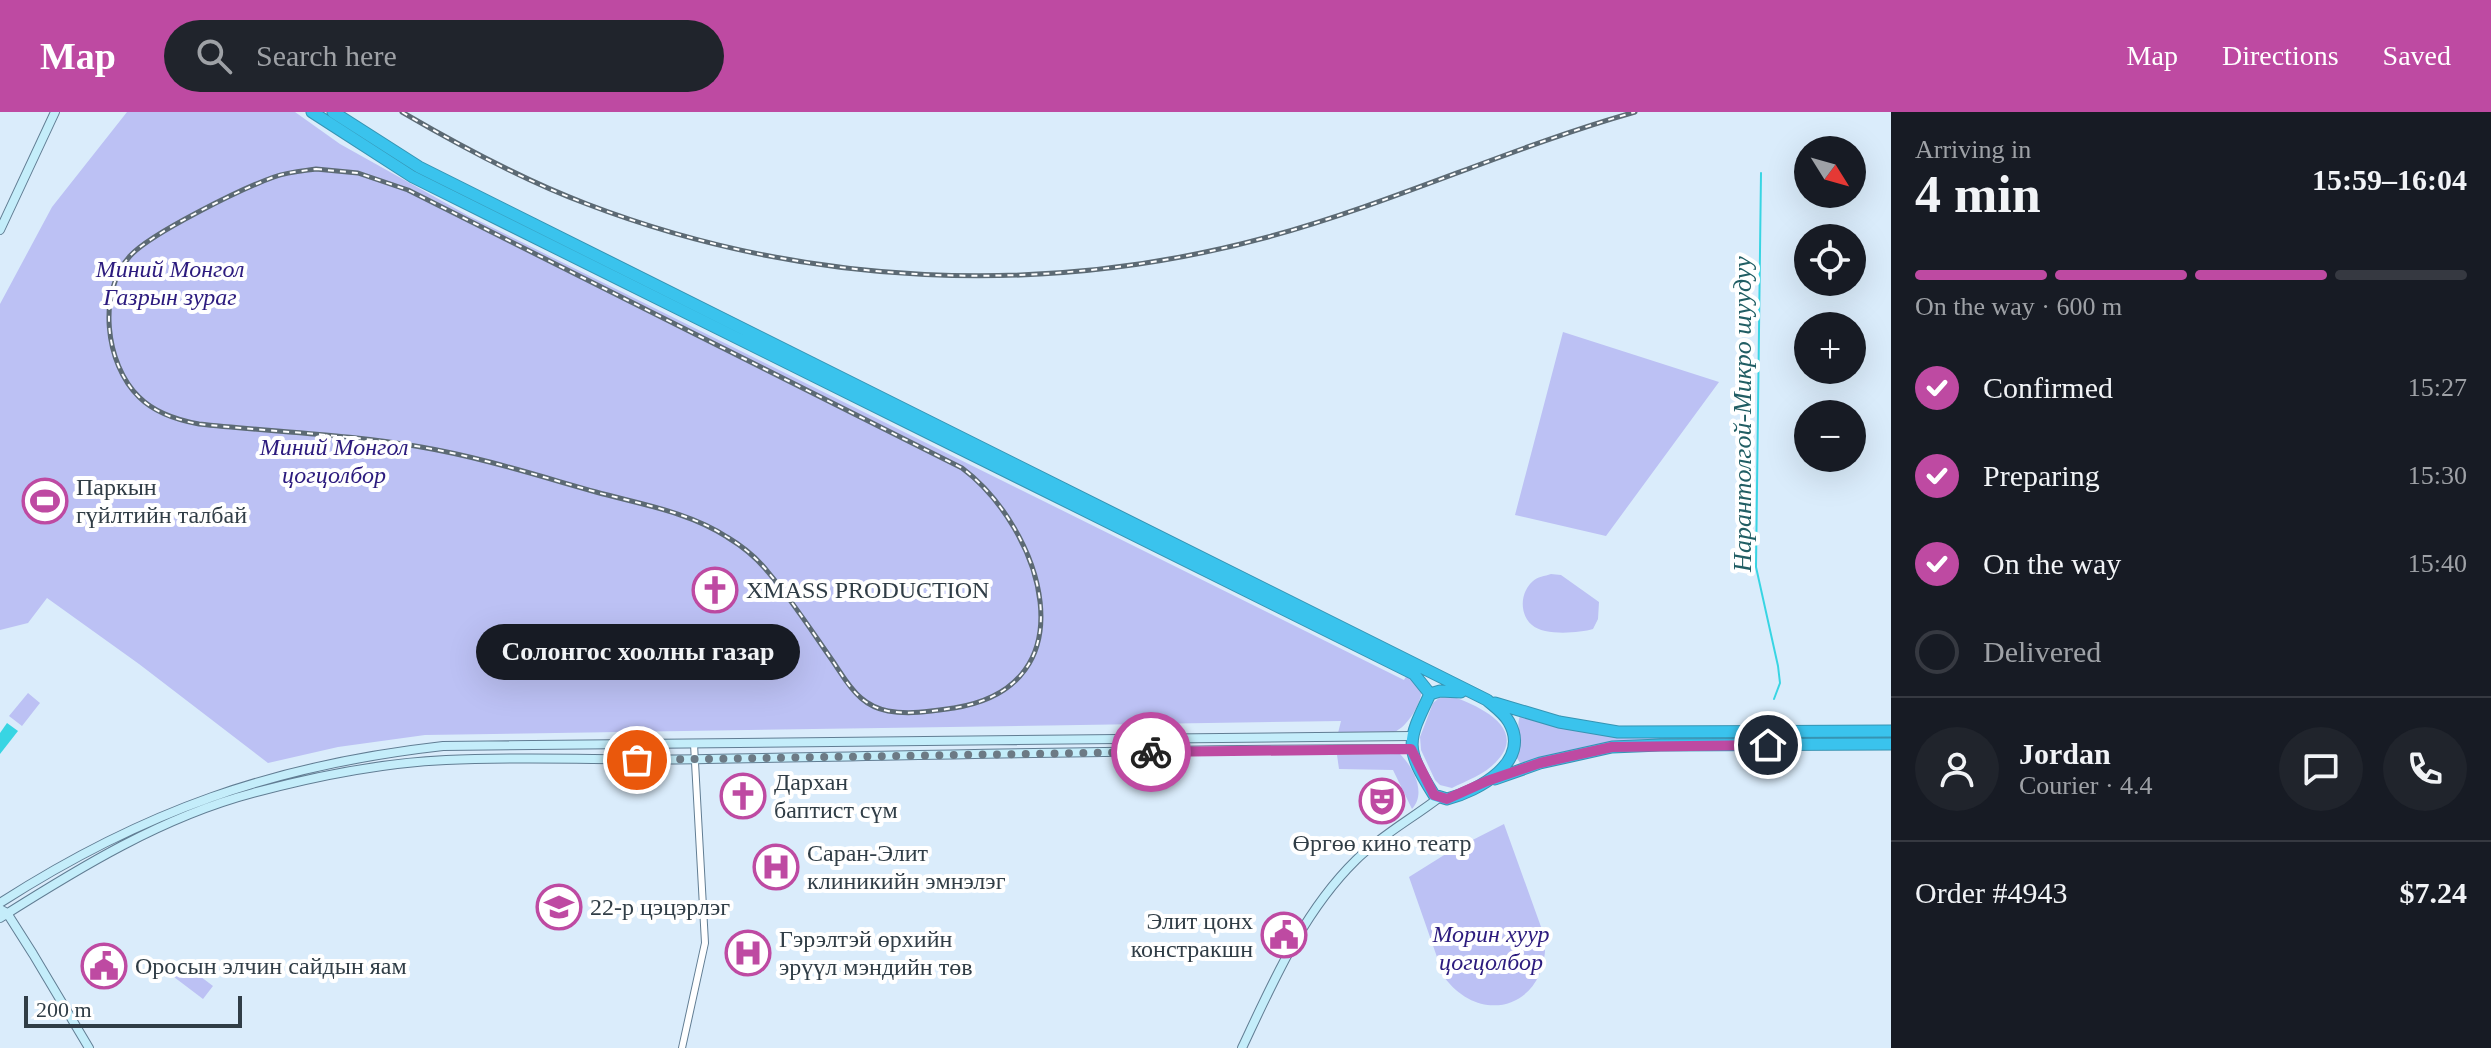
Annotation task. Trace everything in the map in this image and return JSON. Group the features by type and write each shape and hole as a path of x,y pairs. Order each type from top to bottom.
{"highway":[{"path":"312,112 413,177 1414,674 1430,694"},
{"path":"333,112 419,167 1487,700 1559,722 1618,732 1891,744"},
{"path":"1430,694 1449,691 1470,693"},
{"path":"1430,694 1411,736 1411,749 1434,795 1447,799 1540,763 1612,747 1891,731"},
{"path":"1487,700 1509,722 1514,738 1508,763 1487,781"}],"main road":[{"path":"0,228 55,112"},
{"path":"2,911 58,866 168,812 246,784 380,753 443,746 1411,736"},
{"path":"2,911 171,822 249,794 379,767 443,760 695,760 1411,749"},
{"path":"1242,1048 1279,969 1325,893 1358,857 1440,797"},
{"path":"2,911 89,1048"}],"street":[{"path":"682,1048 705,943 694,744"}],"green space":[{"name":"Миний Монгол цогцолбор","path":"127,112 295,112 340,144 467,215 1404,680 1407,675 1422,686 1417,706 1404,725 1394,732 1338,733 1341,721 425,735 338,747 268,763 47,598 28,623 0,630 0,304 52,207"},
{"path":"1563,332 1719,382 1606,536 1515,515"},
{"path":"1551,574 1561,575 1599,602 1598,619 1593,629 1545,631 1528,620 1523,609 1526,591 1535,580"},
{"path":"28,693 40,703 22,726 9,716"},
{"path":"1448,695 1472,704 1495,719 1507,738 1505,749 1492,766 1452,788 1435,780 1421,750 1420,737 1433,703"},
{"path":"1520,716 1615,734 1757,736 1757,739 1635,741 1597,745 1520,763 1517,758"},
{"path":"1891,735 1891,739 1773,740 1773,736"},
{"path":"1400,754 1413,773 1418,788 1412,809 1393,770 1339,769 1337,755"},
{"name":"Морин хуур цогцолбор","path":"1504,824 1545,938 1544,961 1537,979 1526,993 1511,1002 1495,1005 1477,1003 1460,993 1444,977 1409,877"},
{"path":"180,961 213,986 203,999 170,974"}],"shaded area":[{"path":"7,723 18,731 0,754 0,733"}],"waterway":[{"name":"Нарантолгой-Микро шуудуу","path":"1761,173 1756,567 1778,666 1780,683 1774,699"}],"railway":[{"path":"402,112 516,174 587,204 669,232 753,253 839,267 925,274 1011,275 1098,269 1183,256 1268,237 1361,208 1635,112"},
{"path":"316,169 358,173 408,190 962,468 990,495 1014,528 1031,565 1040,602 1039,638 1025,670 998,694 954,708 913,713 881,709 867,703 853,690 793,604 759,562 733,541 697,521 443,451 366,439 199,424 167,415 145,403 127,383 109,328 113,289 130,256 177,224 241,191 279,175 316,169"}],"way so far":[{"path":"637,760 1151,752"}],"place":[{"name":"Паркын гүйлтийн талбай","path":"45,501"},
{"name":"XMASS PRODUCTION","path":"715,590"},
{"name":"Солонгос хоолны газар","path":"637,760"},
{"name":"Дархан баптист сүм","path":"743,796"},
{"name":"Өргөө кино театр","path":"1382,801"},
{"name":"Саран-Элит клиникийн эмнэлэг","path":"776,867"},
{"name":"22-р цэцэрлэг","path":"559,907"},
{"name":"Элит цонх констракшн","path":"1284,935"},
{"name":"Гэрэлтэй өрхийн эрүүл мэндийн төв","path":"748,953"},
{"name":"Оросын элчин сайдын яам","path":"104,966"}],"route":[{"path":"1151,752 1411,749 1434,795 1447,799 1540,763 1612,747 1768,745"}],"park label":[{"name":"Миний Монгол Газрын зураг","path":"170,283"}]}
